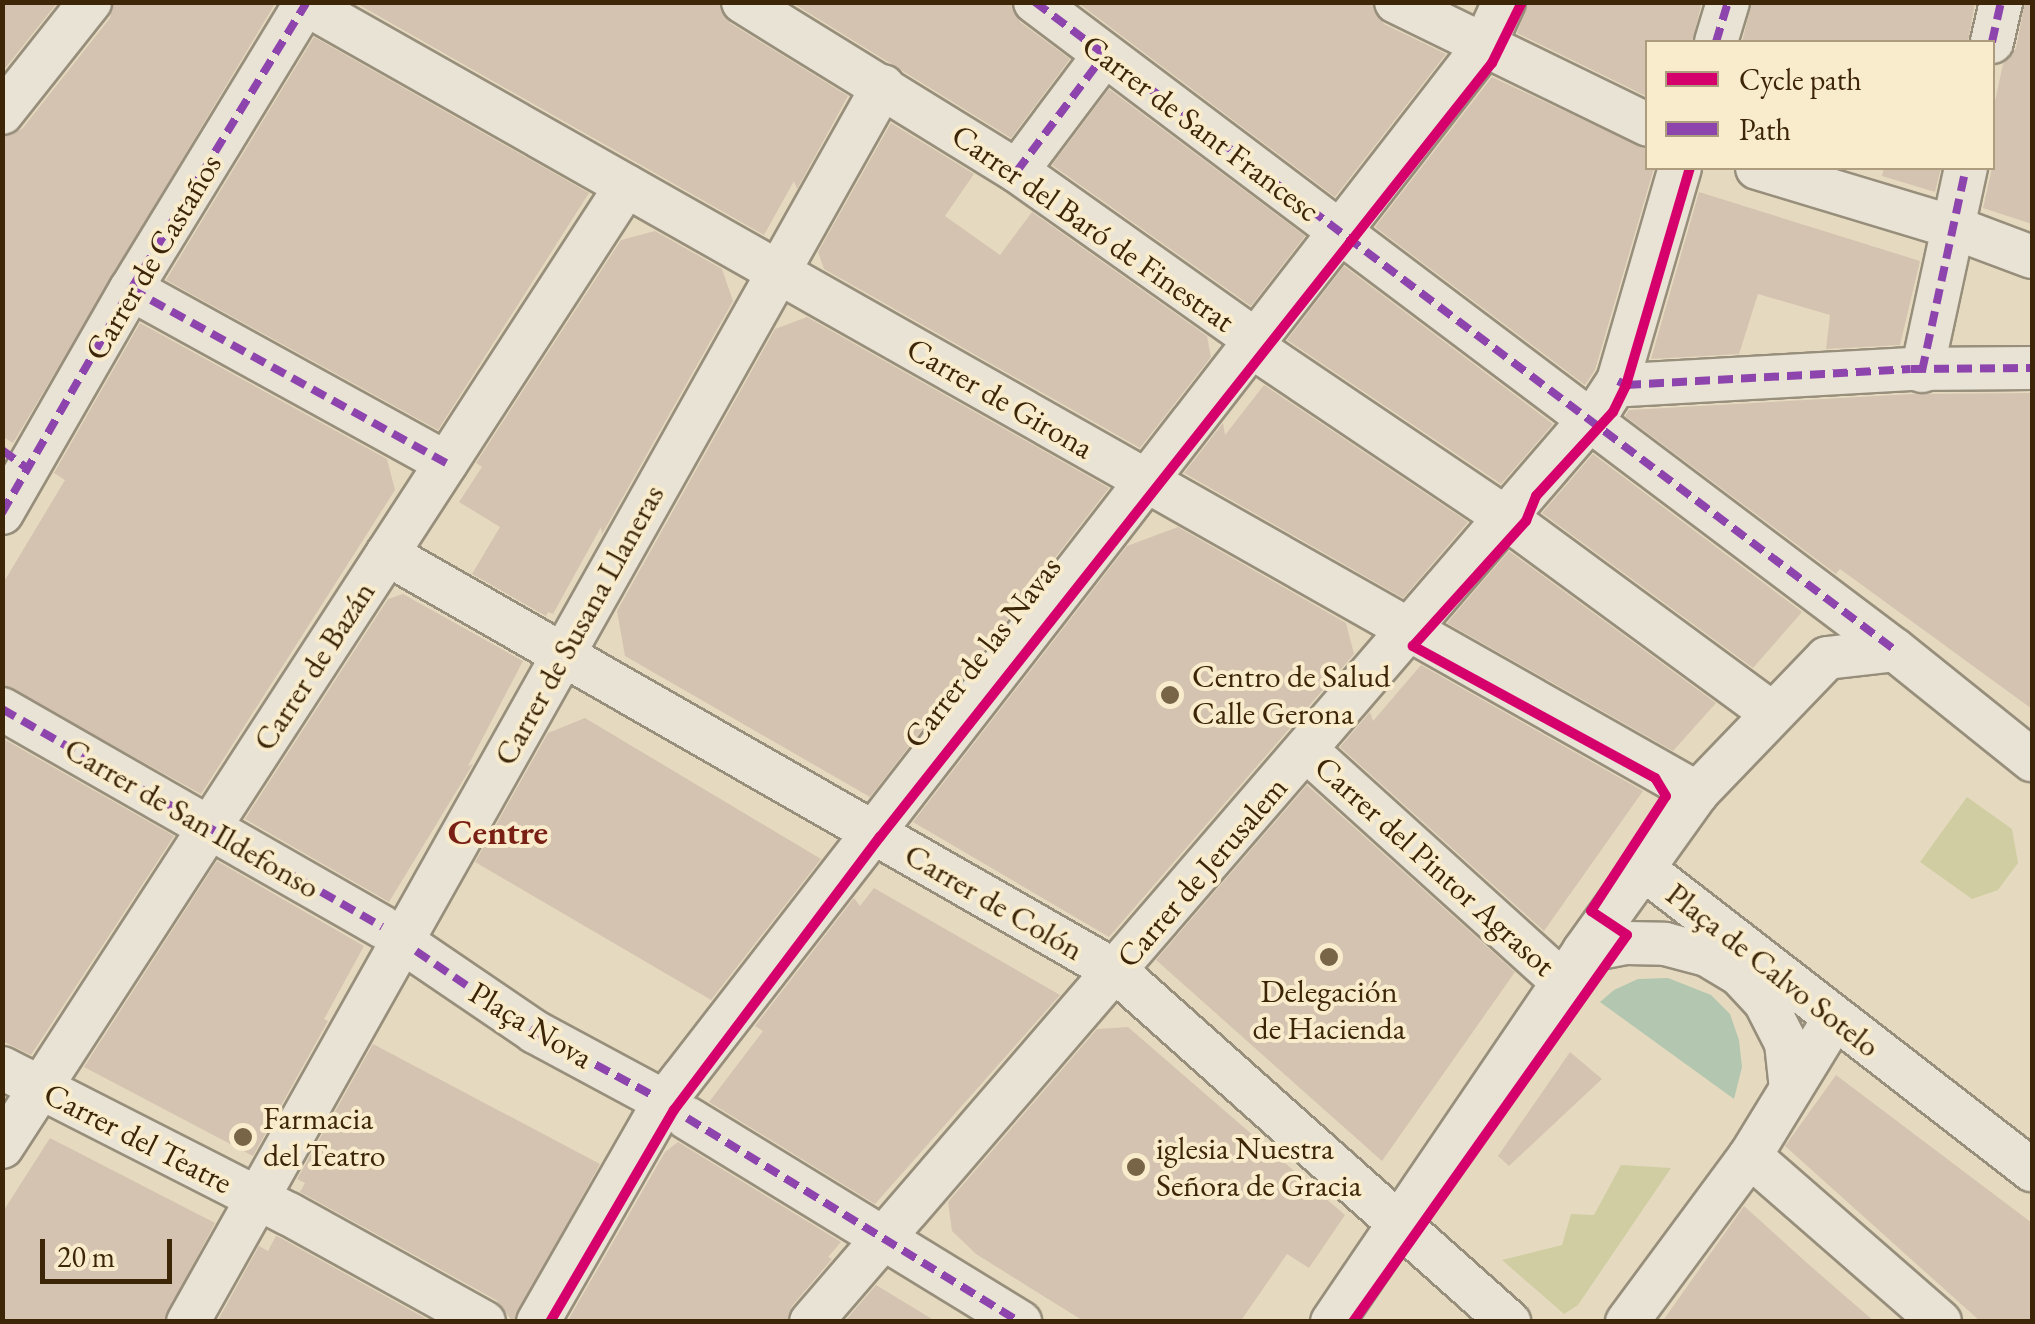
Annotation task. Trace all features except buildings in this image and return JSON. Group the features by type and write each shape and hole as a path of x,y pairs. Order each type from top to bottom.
{"street":[{"path":"2,113 90,2"},
{"name":"Carrer del Baró de Finestrat","path":"743,2 1017,171 1256,340 1260,352 1505,517 1772,714"},
{"name":"Carrer de Sant Francesc","path":"1035,2 1895,650"},
{"path":"1396,2 1645,124"},
{"name":"Carrer de las Navas","path":"538,1322 664,1102 1484,46 1504,2"},
{"path":"1717,40 1728,2"},
{"path":"1992,40 2001,2"},
{"name":"Carrer de Girona","path":"305,3 1697,794"},
{"name":"Carrer de Castaños","path":"2,513 15,460 131,289 305,3"},
{"path":"1017,171 1104,54"},
{"name":"Carrer de Susana Llaneras","path":"188,1322 883,86"},
{"path":"1679,170 1618,381 1626,385 2032,368"},
{"path":"1763,170 1952,228 2032,258"},
{"path":"1922,371 1966,170"},
{"name":"Carrer de Bazán","path":"2,1147 626,186"},
{"path":"131,289 446,463"},
{"name":"Carrer de Jerusalem","path":"811,1322 1410,630 1618,381"},
{"name":"Carrer de Colón","path":"387,554 1116,972 1509,1322"},
{"path":"1895,650 2032,760"},
{"name":"Plaça de Calvo Sotelo","path":"1895,650 1828,658 1697,794 1644,870 2032,1170"},
{"name":"Carrer de San Ildefonso","path":"2,710 399,940"},
{"name":"Carrer del Pintor Agrasot","path":"1306,750 1574,966"},
{"path":"1332,1322 1574,966 1644,870"},
{"name":"Plaça Nova","path":"399,940 535,1032 650,1094"},
{"path":"1574,966 1626,943 1665,944 1706,956 1739,974 1765,1002 1786,1043 1791,1089"},
{"path":"1627,1322 1750,1156 1834,1019"},
{"path":"1890,1062 1944,1077 2032,1138"},
{"name":"Carrer del Teatre","path":"2,1068 257,1198 484,1322"},
{"path":"686,1118 1020,1322"},
{"path":"1750,1156 1940,1322"}],"shaded area":[{"path":"1967,797 2012,829 2018,863 1998,890 1972,899 1920,862"},
{"path":"1668,978 1711,995 1730,1014 1739,1040 1742,1067 1734,1099 1600,1002 1614,990 1638,979"},
{"path":"1621,1165 1671,1168 1578,1305 1564,1314 1502,1260 1562,1245 1571,1214 1594,1215"}],"marked path":[{"path":"1035,2 1895,650"},
{"path":"1717,40 1728,2"},
{"path":"1992,40 2001,2"},
{"path":"2,513 131,289 306,3"},
{"path":"1017,171 1104,55"},
{"path":"1922,371 1966,170"},
{"path":"131,289 446,463"},
{"path":"1618,381 1626,385 1911,369 2032,368"},
{"path":"2,450 28,469"},
{"path":"2,709 382,927"},
{"path":"416,951 535,1032 650,1094"},
{"path":"687,1118 1020,1322"}],"cycle path":[{"path":"550,1322 674,1110 880,837 1492,63 1522,2"},
{"path":"1353,1322 1627,935 1591,911 1666,796 1655,778 1413,646 1526,521 1536,496 1613,412 1626,385 1689,170"}],"place":[{"name":"Centro de Salud Calle Gerona","path":"1170,695"},
{"name":"Delegación de Hacienda","path":"1329,957"},
{"name":"Farmacia del Teatro","path":"243,1137"},
{"name":"iglesia Nuestra Señora de Gracia","path":"1136,1167"}],"district":[{"name":"Centre","path":"498,832"}]}
